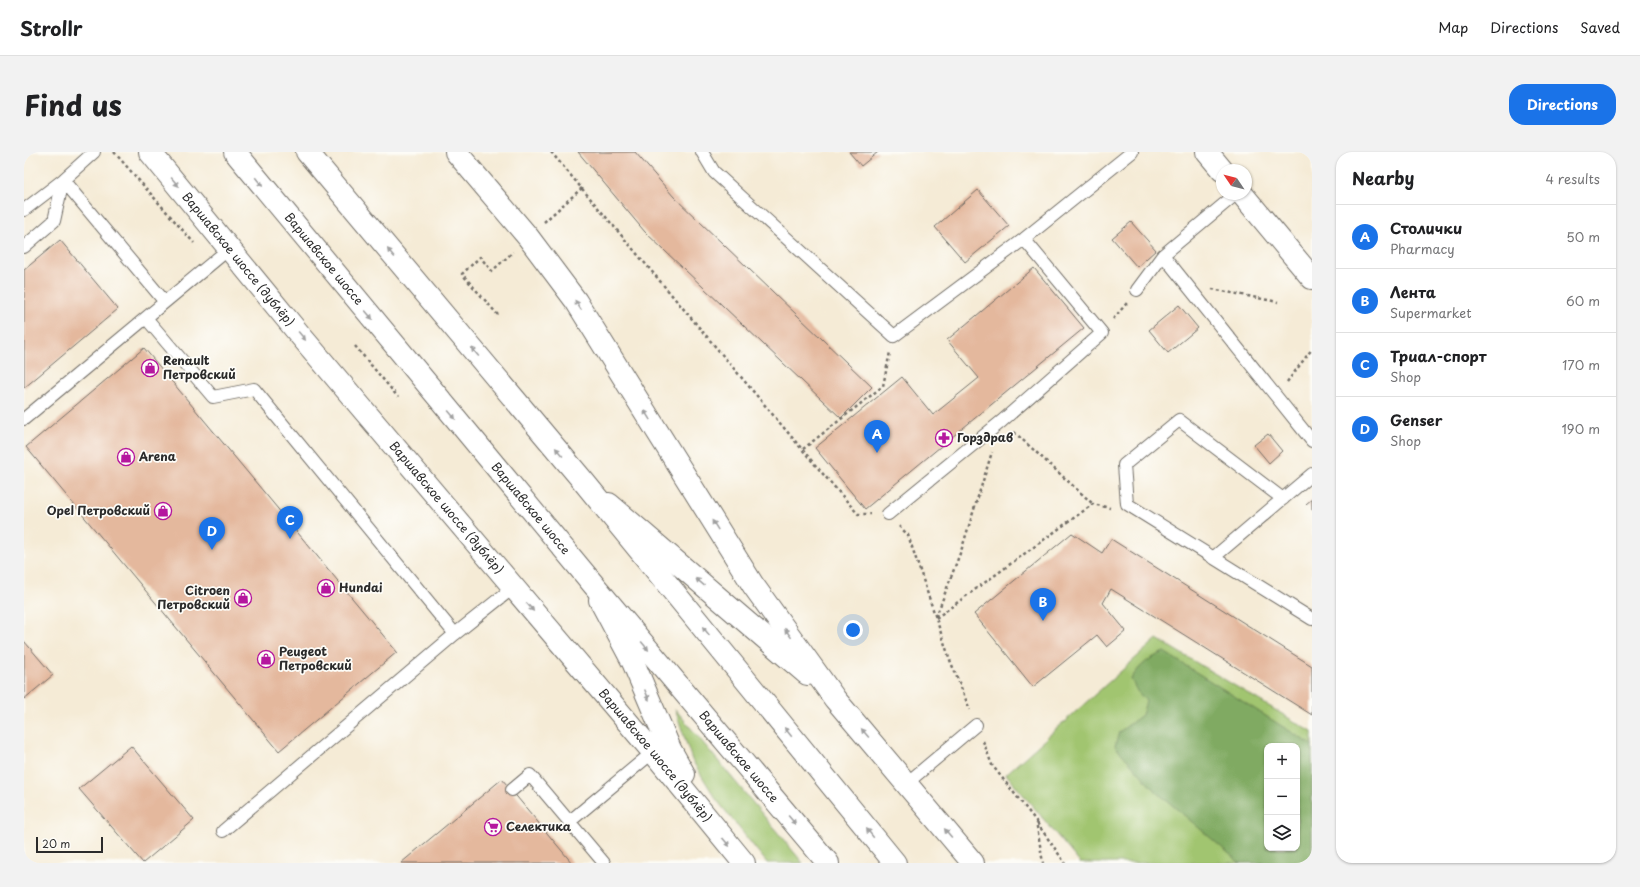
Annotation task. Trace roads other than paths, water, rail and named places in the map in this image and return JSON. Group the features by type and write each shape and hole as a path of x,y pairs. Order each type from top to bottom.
{"main road":[{"name":"Варшавское шоссе (дублёр)","path":"150,152 306,341 653,752 744,863"},
{"name":"Варшавское шоссе","path":"235,152 592,584 828,863"},
{"path":"307,152 584,482 895,863"},
{"path":"456,152 528,237 576,301 753,585 835,698 973,863"},
{"path":"1207,152 1217,164"},
{"path":"1247,200 1312,278"},
{"path":"584,482 835,698"},
{"path":"592,584 632,662 670,749 709,821"}],"lane":[{"path":"24,210 63,180 94,152"},
{"path":"702,152 714,172 894,336 1024,239 1132,152"},
{"path":"24,247 54,221 63,180"},
{"path":"63,180 165,302"},
{"path":"1137,290 1163,255 1228,200"},
{"path":"888,514 1002,421 1102,333 1024,239"},
{"path":"24,419 230,248"},
{"path":"1163,255 1312,441"},
{"path":"146,318 213,398 254,389 455,634"},
{"path":"1283,499 1179,420 1124,465 1127,504 1312,619"},
{"path":"1214,558 1312,474"},
{"path":"223,831 455,634 514,587"},
{"path":"907,783 976,725"},
{"path":"569,822 653,752"},
{"path":"512,790 530,775 604,863"}],"place":[{"name":"Renault Петровский","path":"150,368"},
{"name":"Горздрав","path":"944,438"},
{"name":"Столички","path":"877,453"},
{"name":"Arena","path":"126,457"},
{"name":"Opel Петровский","path":"163,511"},
{"name":"Триал-спорт","path":"290,539"},
{"name":"Genser","path":"212,550"},
{"name":"Hundai","path":"326,588"},
{"name":"Citroen Петровский","path":"243,598"},
{"name":"Лента","path":"1043,621"},
{"name":"Peugeot Петровский","path":"266,659"},
{"name":"Селектика","path":"493,827"}]}
